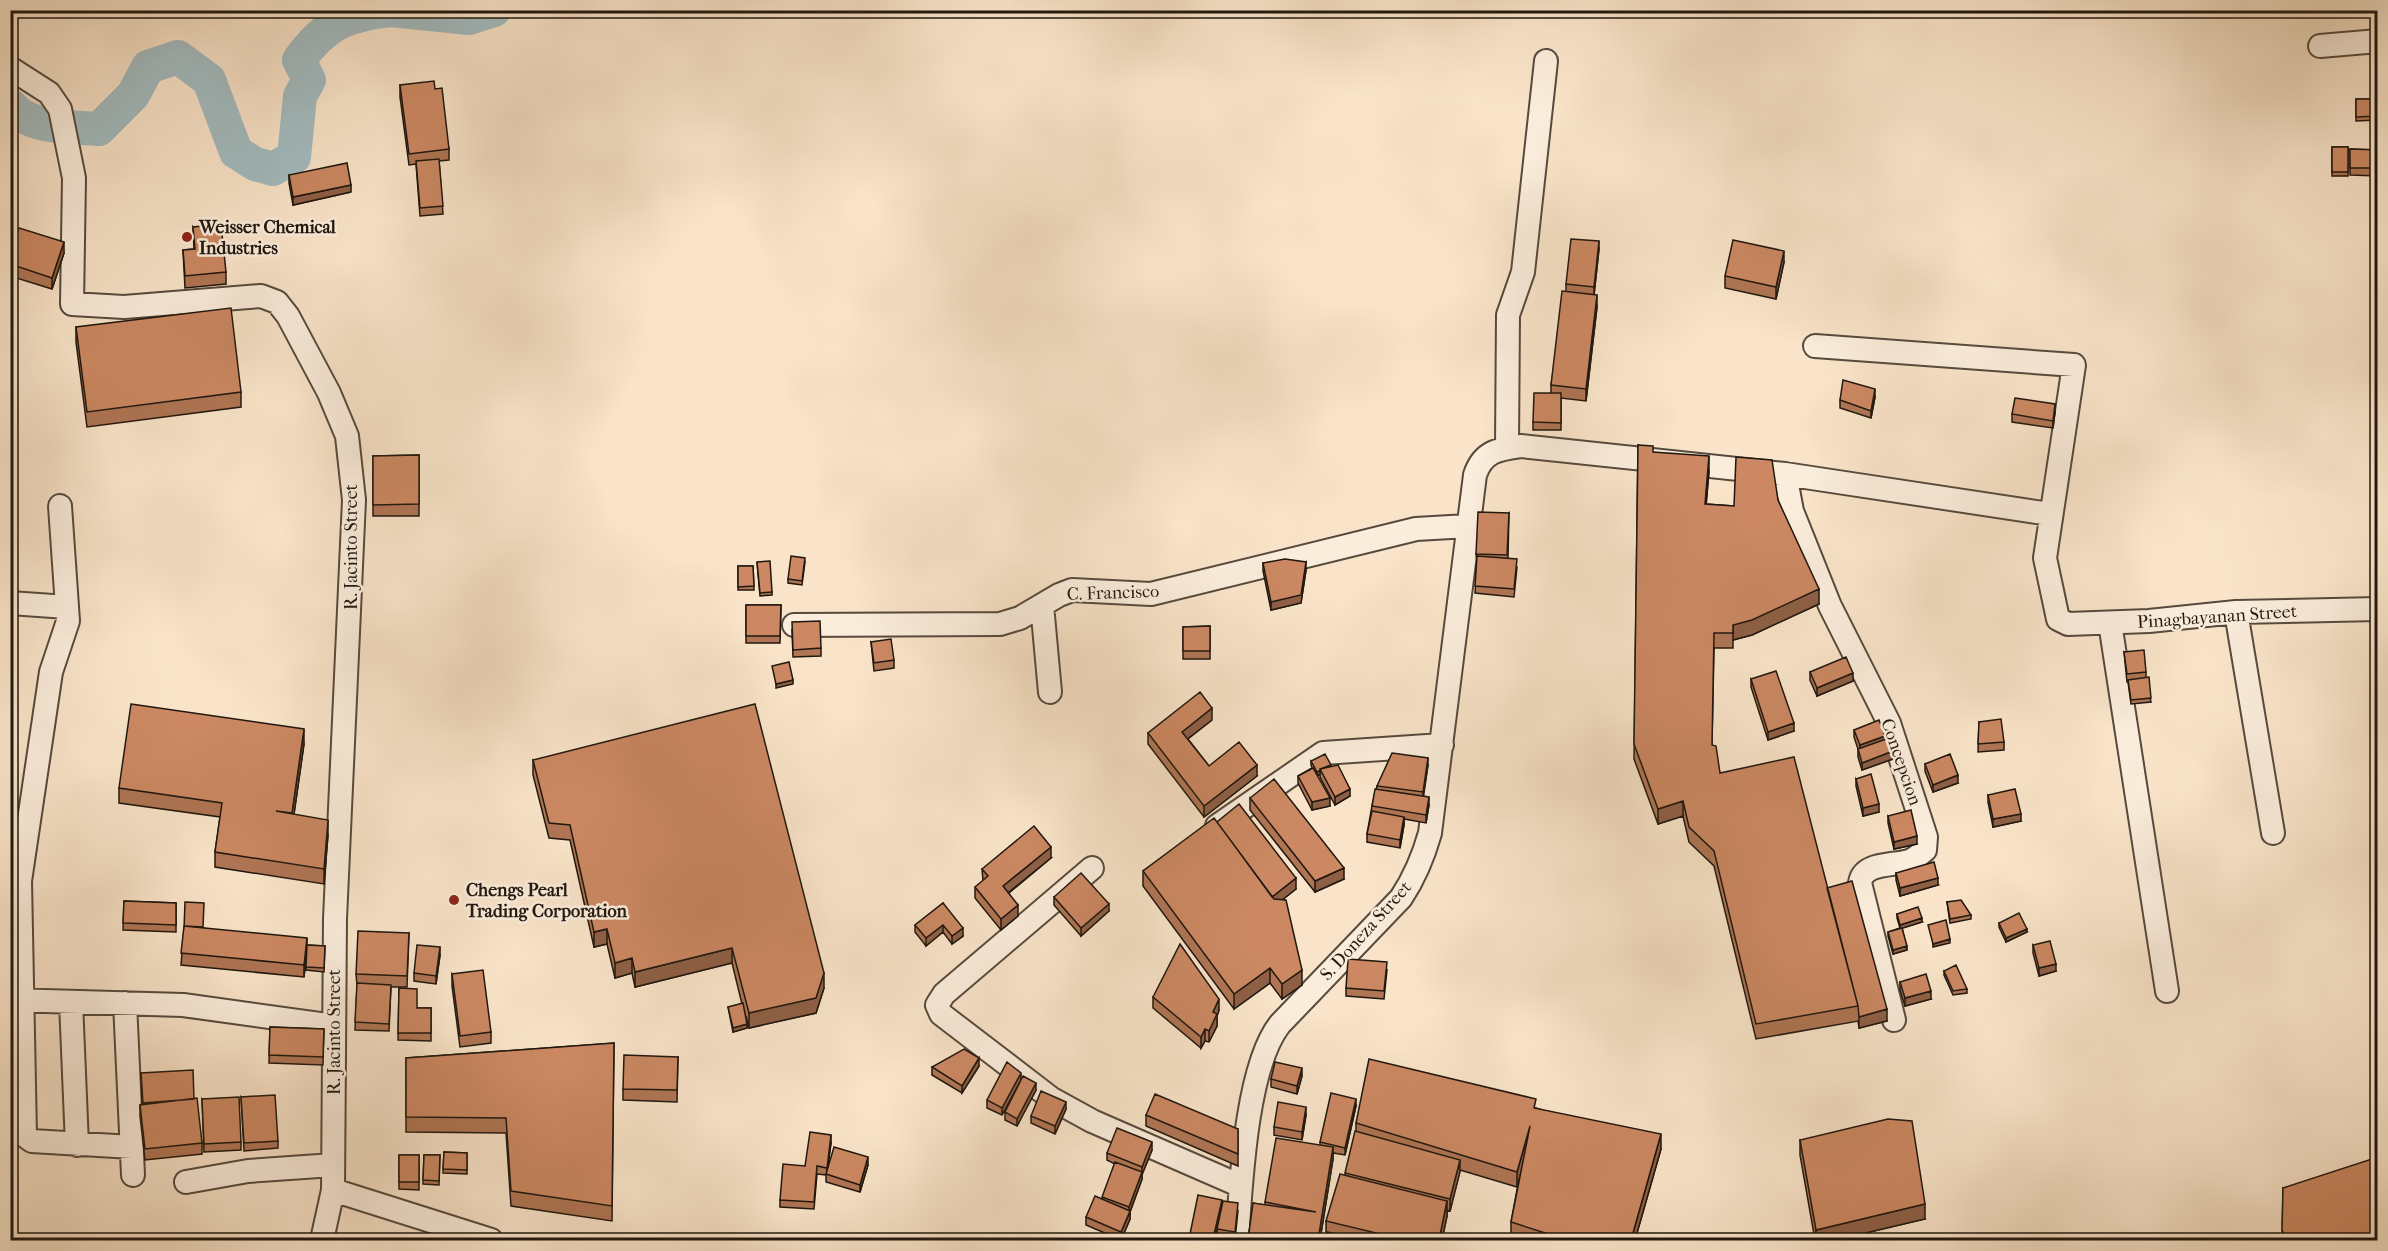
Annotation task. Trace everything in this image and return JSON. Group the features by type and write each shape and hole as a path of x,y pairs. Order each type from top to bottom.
{"street":[{"path":"2320,46 2378,41"},
{"path":"1546,62 1523,272 1508,315 1507,447 1521,446 1785,474 2050,514 2074,366 1815,346"},
{"name":"R. Jacinto Street","path":"10,68 49,93 60,109 74,178 72,304 124,307 261,296 277,302 288,316 324,383 347,436 354,500 335,919 333,1190 322,1240"},
{"name":"S. Doneza Street","path":"1237,1240 1241,1186 1257,1072 1266,1044 1280,1024 1376,926 1416,876 1430,833 1468,526 1479,462 1488,453 1507,447"},
{"name":"Concepcion","path":"1785,474 1792,512 1830,606 1889,723 1926,837 1925,850 1911,860 1867,869 1861,875 1860,883 1894,1020"},
{"path":"60,506 68,621 51,672 15,881 16,1000 25,1136 32,1141 132,1147"},
{"name":"Pinagbayanan Street","path":"2050,514 2045,558 2058,619 2080,626 2236,612 2378,609"},
{"name":"C. Francisco","path":"794,625 984,626 1000,624 1020,618 1072,591 1151,594 1416,529 1468,526"},
{"path":"10,603 67,608"},
{"path":"1042,605 1050,692"},
{"path":"2236,612 2273,833"},
{"path":"2110,623 2167,991"},
{"path":"1196,841 1323,753 1442,745"},
{"path":"1092,868 944,994 937,1005 940,1014 1052,1099 1092,1121 1241,1186"},
{"path":"16,1000 183,1005 334,1026"},
{"path":"71,1002 77,1145"},
{"path":"125,1003 133,1175"},
{"path":"186,1182 248,1171 333,1165"},
{"path":"333,1190 491,1240"}],"building":[{"path":"434,81 435,89 442,88 449,149 409,154 400,85"},
{"path":"2356,99 2378,99 2378,116 2356,117"},
{"path":"2332,147 2348,147 2348,172 2332,172"},
{"path":"2350,149 2378,150 2378,168 2350,168"},
{"path":"439,159 443,206 420,208 416,161"},
{"path":"347,163 351,185 293,197 289,175"},
{"path":"221,224 226,272 185,276 183,250 195,249 193,227"},
{"path":"19,228 64,242 52,278 10,264 10,254"},
{"path":"1571,239 1599,241 1594,287 1566,284"},
{"path":"1733,240 1784,251 1776,287 1725,276"},
{"path":"1562,291 1597,295 1586,389 1551,385"},
{"path":"231,308 241,392 87,412 76,327"},
{"path":"1843,380 1875,389 1871,411 1840,400"},
{"path":"1534,393 1561,393 1561,423 1533,422"},
{"path":"2015,398 2055,404 2053,421 2012,414"},
{"path":"1638,445 1653,446 1653,452 1709,456 1705,504 1734,506 1736,457 1772,460 1778,500 1819,589 1752,620 1733,625 1733,633 1714,633 1712,745 1716,746 1720,773 1794,757 1858,1006 1756,1024 1714,851 1689,827 1683,801 1658,809 1634,744"},
{"path":"419,455 419,504 373,505 373,456"},
{"path":"1478,512 1509,513 1507,555 1476,554"},
{"path":"791,556 805,558 802,581 788,579"},
{"path":"1477,556 1517,559 1514,589 1475,586"},
{"path":"1285,559 1306,562 1301,595 1271,602 1263,563"},
{"path":"770,561 772,592 760,593 757,562"},
{"path":"738,566 753,566 754,586 738,587"},
{"path":"746,605 781,605 780,636 746,636"},
{"path":"820,621 821,648 793,650 792,622"},
{"path":"1210,626 1210,651 1183,651 1183,627"},
{"path":"891,639 894,660 874,663 871,642"},
{"path":"2144,650 2146,672 2127,674 2124,652"},
{"path":"1846,657 1853,673 1817,688 1810,672"},
{"path":"789,662 793,680 776,684 772,666"},
{"path":"1776,671 1794,723 1768,732 1751,679"},
{"path":"2149,677 2151,698 2131,700 2128,680"},
{"path":"1200,692 1212,708 1182,732 1209,766 1239,742 1257,765 1204,806 1148,733"},
{"path":"131,704 304,729 292,813 276,811 328,820 324,869 215,852 222,803 119,788"},
{"path":"755,704 824,973 816,998 749,1013 732,948 635,972 632,958 615,963 607,929 594,932 570,825 549,823 533,760"},
{"path":"2001,719 2004,742 1978,744 1979,722"},
{"path":"1879,720 1885,736 1860,745 1854,730"},
{"path":"1889,738 1893,751 1862,763 1858,749"},
{"path":"1392,753 1428,758 1423,792 1377,786"},
{"path":"1325,754 1331,765 1317,772 1311,761"},
{"path":"1950,754 1958,775 1933,785 1925,764"},
{"path":"1338,765 1350,789 1335,797 1320,769"},
{"path":"1313,768 1330,798 1312,802 1298,776"},
{"path":"1871,774 1879,804 1863,808 1856,779"},
{"path":"1274,779 1344,868 1315,881 1250,798"},
{"path":"1375,789 1429,797 1426,815 1372,806"},
{"path":"2015,789 2021,814 1993,819 1988,795"},
{"path":"1239,804 1296,878 1272,897 1217,822"},
{"path":"1911,810 1917,836 1894,842 1888,816"},
{"path":"1372,811 1404,817 1400,840 1367,834"},
{"path":"1214,818 1274,899 1286,900 1302,970 1282,984 1270,968 1234,994 1143,871"},
{"path":"1034,826 1051,847 1003,886 1018,905 1001,919 975,887 988,876 982,869"},
{"path":"1934,862 1938,878 1900,888 1896,873"},
{"path":"1081,873 1109,904 1081,928 1054,897"},
{"path":"1852,881 1887,1009 1859,1017 1827,888"},
{"path":"1961,900 1971,915 1950,919 1947,902"},
{"path":"124,901 176,903 176,925 123,923"},
{"path":"185,902 204,903 203,927 184,926"},
{"path":"943,903 963,928 952,936 943,925 926,938 915,925"},
{"path":"1918,907 1922,918 1900,925 1897,914"},
{"path":"2019,913 2027,929 2006,938 1999,923"},
{"path":"1946,920 1950,939 1933,944 1928,925"},
{"path":"184,926 307,938 304,965 181,953"},
{"path":"1902,928 1907,946 1893,950 1888,932"},
{"path":"358,931 409,933 407,976 356,974"},
{"path":"2050,941 2056,964 2039,968 2033,945"},
{"path":"1180,944 1219,999 1213,1012 1217,1014 1209,1031 1205,1029 1201,1037 1153,997"},
{"path":"307,945 325,946 324,968 306,967"},
{"path":"417,945 440,947 436,976 414,973"},
{"path":"1348,959 1387,962 1384,991 1346,988"},
{"path":"1956,965 1967,989 1953,991 1944,971"},
{"path":"483,970 491,1032 460,1036 452,974"},
{"path":"1926,974 1931,991 1905,998 1900,982"},
{"path":"357,983 391,985 389,1024 355,1022"},
{"path":"399,988 417,989 417,1008 431,1008 431,1033 398,1033"},
{"path":"743,1003 747,1024 733,1028 728,1007"},
{"path":"270,1027 324,1029 323,1057 269,1055"},
{"path":"614,1043 612,1206 511,1191 506,1118 406,1117 406,1058"},
{"path":"964,1049 979,1058 962,1086 932,1067"},
{"path":"624,1055 678,1057 677,1090 623,1089"},
{"path":"1369,1059 1536,1099 1534,1108 1661,1134 1631,1240 1567,1240 1511,1222 1530,1126 1517,1172 1356,1123"},
{"path":"1007,1062 1021,1073 1002,1108 987,1100"},
{"path":"1275,1062 1302,1068 1297,1086 1271,1079"},
{"path":"193,1070 194,1099 143,1103 141,1073"},
{"path":"1023,1076 1036,1083 1017,1119 1005,1112"},
{"path":"1041,1091 1066,1102 1055,1126 1031,1116"},
{"path":"1331,1093 1356,1099 1345,1148 1320,1142"},
{"path":"1155,1094 1238,1129 1238,1154 1146,1115"},
{"path":"275,1095 278,1141 244,1143 241,1097"},
{"path":"239,1097 241,1142 204,1144 202,1099"},
{"path":"197,1098 202,1143 145,1149 140,1105"},
{"path":"1278,1102 1306,1107 1302,1132 1274,1127"},
{"path":"1888,1119 1912,1121 1925,1204 1816,1230 1800,1140"},
{"path":"1117,1128 1152,1142 1142,1167 1107,1153"},
{"path":"1355,1131 1460,1160 1450,1199 1345,1173"},
{"path":"810,1132 831,1135 827,1168 817,1166 814,1202 780,1200 783,1164 805,1166"},
{"path":"1276,1138 1333,1147 1318,1240 1248,1240 1253,1203 1316,1212 1265,1202"},
{"path":"834,1147 868,1157 860,1185 826,1174"},
{"path":"444,1152 467,1153 467,1170 443,1169"},
{"path":"399,1155 419,1155 419,1182 399,1182"},
{"path":"424,1155 440,1155 439,1181 423,1180"},
{"path":"2378,1157 2378,1240 2287,1240 2282,1230 2283,1188"},
{"path":"1115,1162 1142,1172 1129,1207 1102,1197"},
{"path":"1340,1174 1447,1201 1439,1240 1405,1240 1326,1221"},
{"path":"1198,1195 1222,1200 1213,1239 1190,1234"},
{"path":"1095,1196 1130,1211 1121,1232 1086,1217"},
{"path":"1223,1201 1238,1203 1235,1232 1217,1229"},
{"path":"1327,1232 1368,1240 1326,1240"},
{"path":"458,1235 486,1240 457,1240"},
{"path":"1135,1236 1155,1240 1134,1240"}],"waterway":[{"path":"10,105 18,113 39,123 99,129 133,95 148,67 178,57 209,80 236,152 255,164 273,169 294,157 300,96 309,80 299,60 318,38 338,23 361,15 390,10"},
{"path":"391,10 469,18 494,10"}],"place":[{"name":"Weisser Chemical Industries","path":"187,237"},
{"name":"Chengs Pearl Trading Corporation","path":"454,900"}]}
